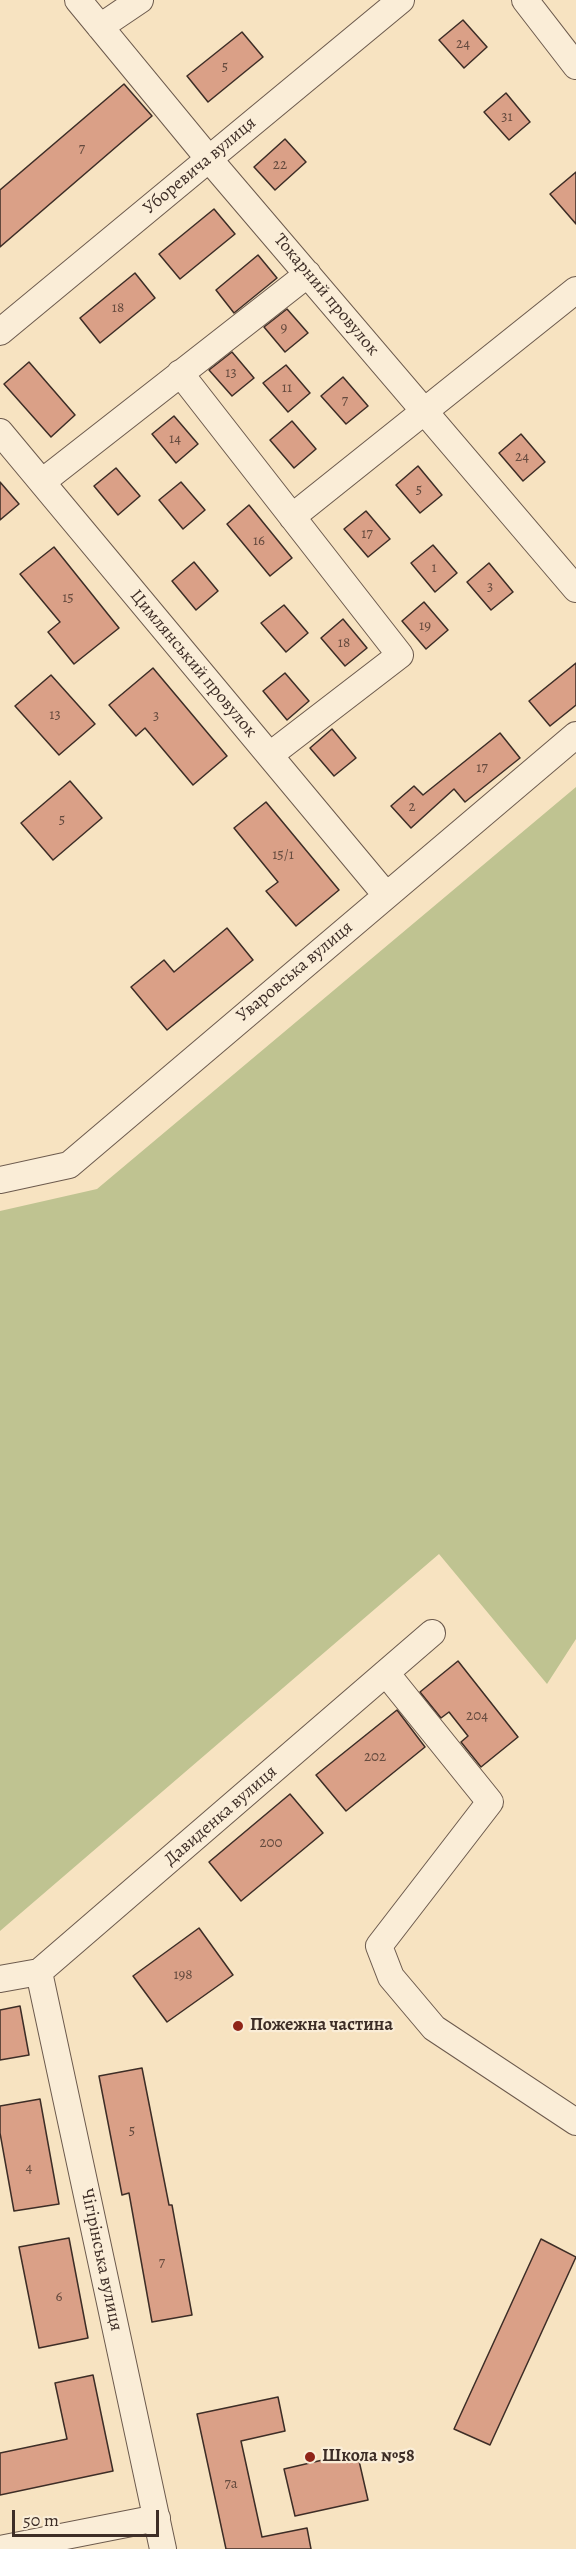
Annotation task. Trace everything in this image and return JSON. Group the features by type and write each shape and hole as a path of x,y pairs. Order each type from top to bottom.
{"street":[{"name":"Токарний провулок","path":"78,0 209,159 576,589"},
{"path":"100,27 140,0"},
{"name":"Уборевича вулиця","path":"0,332 401,0"},
{"path":"525,0 576,66"},
{"path":"42,482 308,274"},
{"path":"292,517 576,290"},
{"path":"180,374 399,655 270,756"},
{"name":"Цимлянський провулок","path":"0,432 386,896"},
{"name":"Уваровська вулиця","path":"0,1180 69,1165 576,735"},
{"name":"Давиденка вулиця","path":"39,1972 432,1633"},
{"path":"386,1673 490,1803 379,1946 391,1977 434,2028 576,2122"},
{"path":"0,1979 39,1972"},
{"name":"Чiгiрiнська вулиця","path":"39,1972 163,2549"},
{"path":"0,2549 157,2518"}],"green space":[{"path":"576,787 576,1639 547,1684 439,1554 0,1931 0,1211 97,1189"}],"building":[{"path":"463,20 487,47 464,68 439,40"},
{"path":"242,32 263,57 208,102 187,76"},
{"path":"124,84 152,116 0,247 0,190"},
{"path":"506,93 530,122 509,140 484,112"},
{"path":"285,139 306,162 275,190 254,167"},
{"path":"576,172 576,224 550,194"},
{"path":"214,209 235,234 180,279 159,254"},
{"path":"258,255 277,278 234,313 216,290"},
{"path":"135,273 155,298 100,343 80,318"},
{"path":"287,309 308,333 285,352 264,327"},
{"path":"232,352 254,378 232,396 209,370"},
{"path":"29,362 75,415 51,437 4,384"},
{"path":"286,365 310,393 288,412 263,383"},
{"path":"343,377 368,406 346,424 321,396"},
{"path":"174,416 198,444 176,463 152,434"},
{"path":"292,421 316,449 294,468 270,440"},
{"path":"521,434 545,462 523,481 499,453"},
{"path":"418,466 442,495 420,513 396,485"},
{"path":"116,468 140,496 118,515 94,486"},
{"path":"0,482 19,504 0,520"},
{"path":"181,482 205,510 183,529 159,500"},
{"path":"249,505 292,558 270,576 227,524"},
{"path":"366,511 390,539 368,557 344,529"},
{"path":"433,545 457,573 435,592 411,563"},
{"path":"54,547 119,628 74,664 48,632 60,622 20,574"},
{"path":"194,562 218,591 196,610 172,581"},
{"path":"489,563 513,592 491,610 467,582"},
{"path":"424,602 448,630 426,649 402,621"},
{"path":"284,605 308,633 286,652 261,623"},
{"path":"343,619 367,648 345,666 321,638"},
{"path":"576,663 576,705 550,726 529,701"},
{"path":"153,668 227,756 193,785 145,728 136,736 109,705"},
{"path":"285,673 309,701 287,720 263,691"},
{"path":"51,675 95,724 59,755 15,706"},
{"path":"332,729 356,758 334,776 310,748"},
{"path":"500,733 520,758 465,802 454,789 411,828 391,806 414,786 423,795"},
{"path":"70,781 102,818 53,860 21,823"},
{"path":"266,802 339,890 296,926 266,891 278,882 234,828"},
{"path":"227,928 253,960 167,1030 131,987 164,960 174,972"},
{"path":"458,1661 518,1737 481,1767 461,1742 468,1736 449,1712 441,1718 420,1692"},
{"path":"397,1710 425,1747 346,1811 316,1775"},
{"path":"290,1794 323,1833 241,1901 209,1862"},
{"path":"199,1928 233,1975 167,2022 133,1976"},
{"path":"20,2006 29,2055 0,2060 0,2010"},
{"path":"142,2068 169,2205 172,2205 192,2315 152,2322 129,2193 122,2195 99,2076"},
{"path":"40,2099 59,2204 14,2211 0,2133 0,2106"},
{"path":"69,2238 88,2338 39,2348 19,2247"},
{"path":"541,2239 576,2257 490,2445 454,2429"},
{"path":"93,2375 113,2471 0,2495 0,2453 67,2439 55,2383"},
{"path":"278,2397 285,2431 241,2441 262,2537 307,2528 311,2549 226,2549 197,2414"},
{"path":"357,2452 368,2500 295,2516 284,2469"}],"place":[{"name":"Пожежна частина","path":"238,2026"},
{"name":"Школа №58","path":"310,2457"}]}
